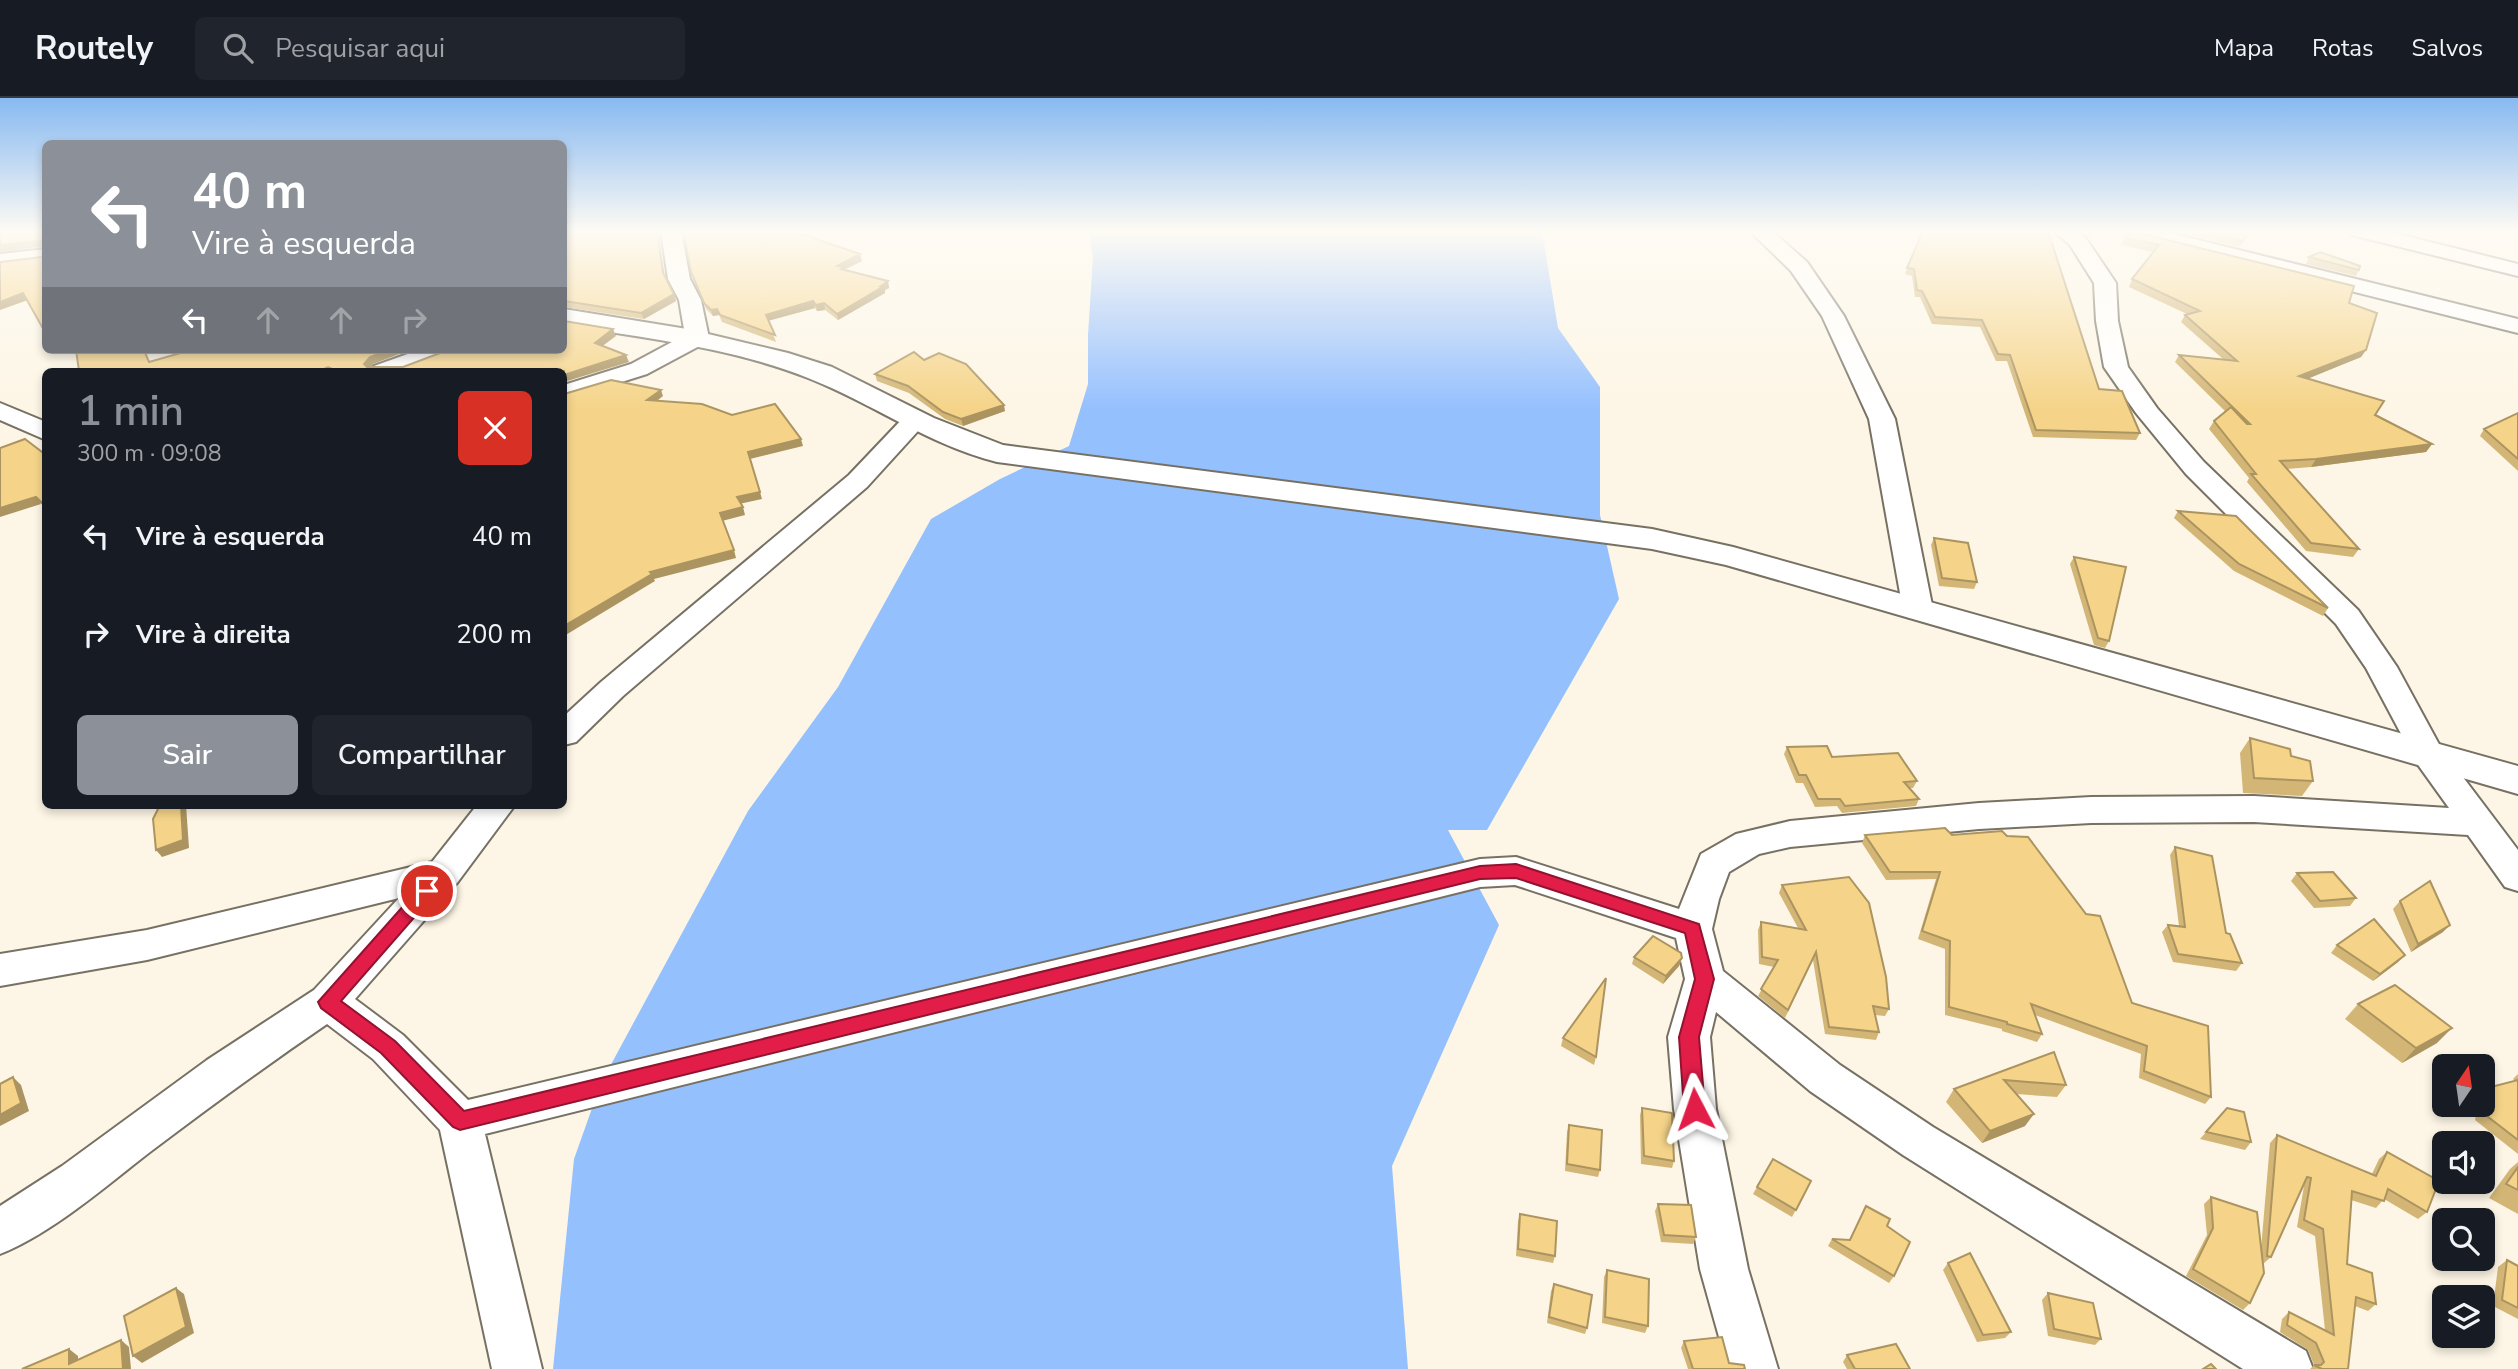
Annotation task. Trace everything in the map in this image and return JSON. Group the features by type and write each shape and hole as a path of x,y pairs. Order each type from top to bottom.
{"street":[{"path":"685,290 690,300 697,338"},
{"path":"1815,290 1833,316 1882,419 1918,610"},
{"path":"2105,290 2107,321 2116,368 2148,413 2195,468 2347,617 2381,667 2428,754 2518,877"},
{"path":"2369,290 2518,326"},
{"path":"567,317 697,338 809,369 842,382 915,420 997,453 1652,539 1733,557 2518,780"},
{"path":"567,392 639,369 697,338"},
{"path":"391,368 431,354"},
{"path":"0,411 42,430"},
{"path":"567,731 612,689 858,481 915,420"},
{"path":"0,1232 78,1181 222,1073 328,1002 444,873 494,809"},
{"path":"1753,1369 1724,1269 1695,1109 1689,1037 1705,979 1693,929 1700,899 1714,864 1749,843 1790,834 1979,816 2091,810 2254,809 2479,823"},
{"path":"460,1121 1480,873 1516,871 1693,929"},
{"path":"0,970 147,945 444,873"},
{"path":"1705,979 1825,1078 1918,1141 2288,1369"},
{"path":"328,1002 388,1047 460,1121 517,1369"}],"water":[{"path":"1091,290 1552,290 1558,328 1600,387 1600,515 1619,599 1487,830 1448,830 1499,925 1392,1166 1408,1369 553,1369 574,1159 601,1083 748,811 838,687 931,519 1000,479 1069,446 1088,384"}],"building":[{"path":"0,290 42,290 42,327 23,293 0,302"},
{"path":"567,290 672,290 674,294 641,313 567,301"},
{"path":"699,290 877,290 837,314 824,303 816,305 813,301 766,315 775,335 720,315 717,309 711,310 704,303"},
{"path":"1919,290 2067,290 2099,389 2122,391 2140,433 2036,430 2010,355 1998,354 1982,320 1935,317 1922,291"},
{"path":"2156,290 2353,290 2349,303 2377,313 2366,350 2299,376 2384,401 2375,415 2432,444 2280,461 2359,549 2311,543 2251,474 2256,474 2214,421 2231,407 2250,424 2179,355 2237,361 2185,315 2200,311"},
{"path":"567,321 613,329 595,343 626,355 567,374 567,368 79,368 77,354 146,354 149,362 177,354 378,354 370,357 364,364 367,367 403,367 437,354 567,354"},
{"path":"914,352 924,360 939,353 966,364 1004,405 961,419 943,412 908,386 875,374"},
{"path":"611,380 661,390 647,400 702,404 732,415 775,404 801,439 748,452 760,492 737,497 743,507 720,513 734,550 650,572 652,574 567,624 567,393"},
{"path":"2518,413 2518,459 2484,429"},
{"path":"25,439 42,452 42,503 36,497 0,508 0,448"},
{"path":"2178,511 2236,516 2328,608 2239,564"},
{"path":"1934,538 1968,543 1977,582 1942,578"},
{"path":"2074,557 2126,567 2109,641 2098,638"},
{"path":"2250,738 2290,749 2291,756 2310,761 2313,781 2254,778"},
{"path":"1827,746 1832,757 1898,753 1917,781 1904,782 1919,799 1845,806 1840,799 1818,799 1806,775 1799,775 1787,747"},
{"path":"158,809 181,809 183,840 156,850 153,819"},
{"path":"1945,828 1952,835 2002,831 2007,836 2028,837 2086,914 2100,916 2132,1003 2208,1026 2211,1097 2144,1071 2147,1046 2031,1004 2042,1034 1949,1007 1950,941 1922,931 1940,872 1890,872 1865,835"},
{"path":"2175,847 2212,856 2226,933 2230,934 2242,963 2178,954 2168,925 2185,927"},
{"path":"2333,872 2356,898 2320,901 2297,873"},
{"path":"1849,877 1869,903 1886,977 1889,1009 1873,1006 1879,1032 1829,1027 1816,952 1788,1010 1761,989 1778,960 1762,957 1761,922 1806,930 1782,885"},
{"path":"2430,881 2450,925 2418,944 2400,901"},
{"path":"2374,919 2405,955 2380,974 2337,945"},
{"path":"1653,936 1681,953 1682,958 1666,976 1634,957"},
{"path":"1606,978 1599,1032 1596,1057 1563,1038"},
{"path":"2395,985 2452,1028 2416,1048 2358,1004"},
{"path":"2054,1052 2066,1085 2004,1080 2034,1114 1990,1131 1954,1089"},
{"path":"13,1077 21,1103 0,1115 0,1084"},
{"path":"2518,1080 2518,1140 2488,1117 2496,1116 2496,1086"},
{"path":"1642,1108 1672,1113 1674,1161 1644,1156"},
{"path":"2227,1108 2244,1112 2251,1142 2206,1132"},
{"path":"1569,1125 1602,1130 1600,1170 1567,1164"},
{"path":"2277,1135 2376,1176 2387,1152 2432,1177 2434,1194 2427,1212 2388,1189 2384,1201 2352,1191 2347,1264 2372,1273 2376,1304 2356,1297 2348,1369 2322,1369 2314,1365 2324,1362 2316,1343 2287,1325 2289,1312 2334,1335 2323,1229 2304,1220 2311,1178 2307,1177 2271,1257 2267,1256"},
{"path":"1773,1159 1811,1181 1796,1210 1757,1187"},
{"path":"2518,1167 2518,1190 2506,1184"},
{"path":"2211,1197 2257,1212 2264,1273 2250,1303 2193,1269 2213,1228"},
{"path":"1658,1204 1691,1205 1696,1237 1664,1235"},
{"path":"1866,1206 1890,1219 1887,1226 1910,1242 1894,1276 1832,1239 1850,1240"},
{"path":"1520,1214 1557,1221 1555,1256 1518,1249"},
{"path":"1970,1253 2011,1332 1983,1335 1948,1263"},
{"path":"2507,1260 2518,1266 2518,1308 2502,1300"},
{"path":"1607,1270 1649,1279 1648,1326 1605,1317"},
{"path":"1554,1284 1592,1295 1587,1328 1549,1317"},
{"path":"176,1288 186,1327 133,1356 124,1316"},
{"path":"2048,1293 2093,1303 2101,1339 2054,1329"},
{"path":"1722,1337 1729,1363 1744,1365 1745,1369 1693,1369 1684,1341"},
{"path":"121,1340 123,1369 22,1369 69,1349 69,1364"},
{"path":"1896,1344 1910,1369 1855,1369 1847,1355"},
{"path":"2211,1364 2216,1369 2203,1369"}],"route":[{"path":"427,891 328,1002 388,1047 460,1121 1480,873 1516,871 1693,929 1705,979 1689,1037 1695,1109"}]}
